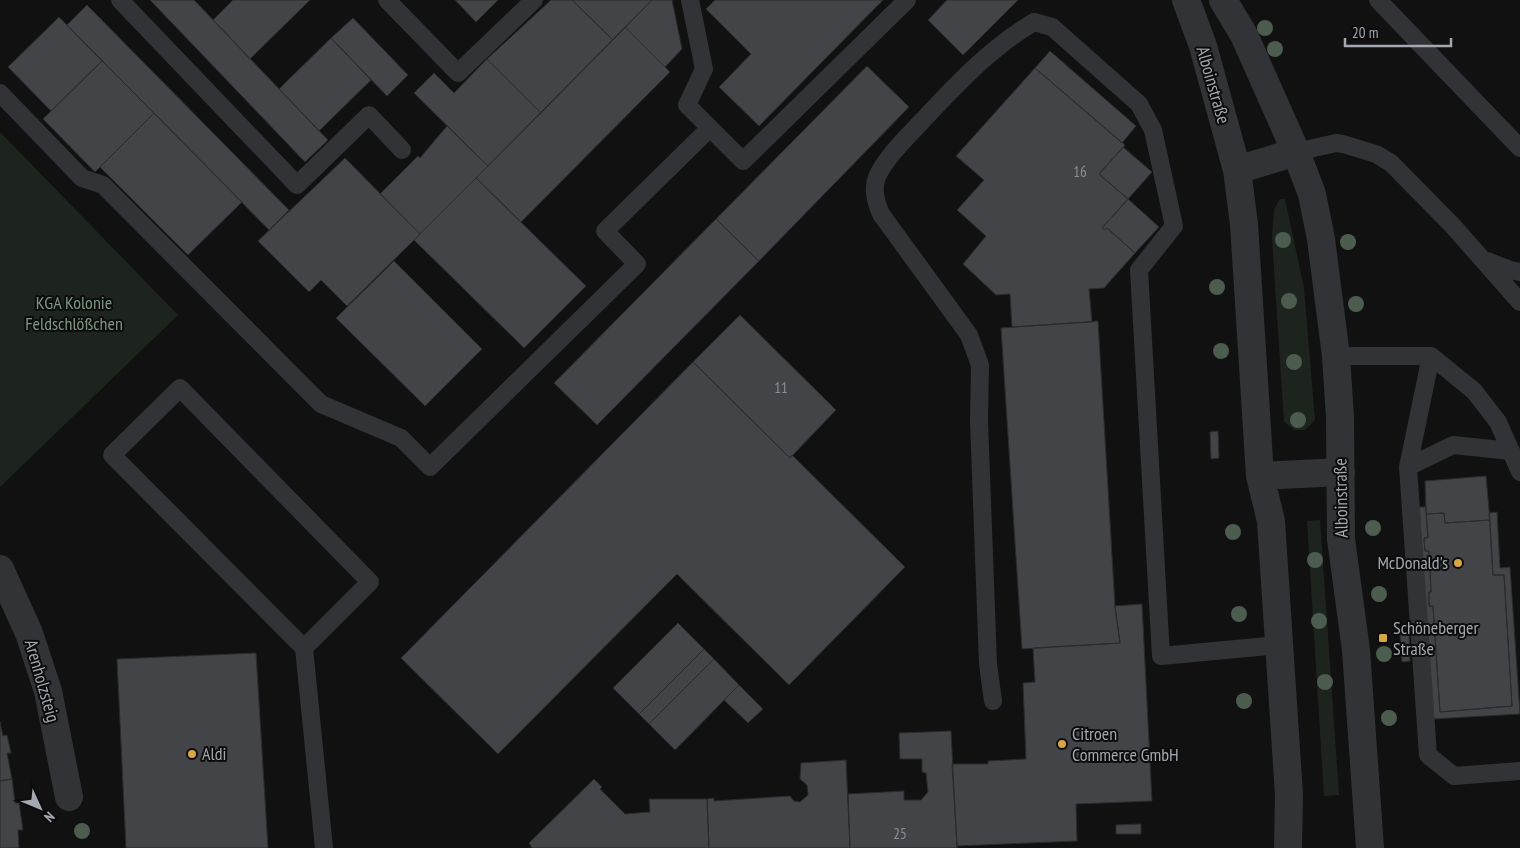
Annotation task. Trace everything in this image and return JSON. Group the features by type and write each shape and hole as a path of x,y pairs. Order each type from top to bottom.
{"street":[{"name":"Alboinstraße","path":"1186,0 1203,46 1237,170 1244,224 1260,476 1271,521 1289,795 1288,848"},
{"name":"Alboinstraße","path":"1224,0 1244,35 1296,152 1312,194 1321,238 1336,356 1341,472 1341,539 1356,650 1370,848"},
{"path":"1237,170 1296,152"},
{"path":"1260,476 1341,472"},
{"name":"Arenholzsteig","path":"0,569 29,633 48,691 69,797"}],"lane":[{"path":"120,0 297,185 369,116 402,150"},
{"path":"387,0 458,73 534,0"},
{"path":"690,0 704,69 687,104 743,161 907,0"},
{"path":"1378,0 1520,148"},
{"path":"993,701 988,664 979,421 980,365 969,335 881,214 875,200 876,178 901,143 976,64 1016,33 1034,22 1052,27 1139,104 1153,130 1174,226 1139,270 1161,656 1279,645"},
{"path":"0,93 82,178 103,185 321,404 401,438 430,467 637,264 605,231 710,128"},
{"path":"1296,152 1336,144 1357,147 1376,154 1391,163 1410,180 1520,302"},
{"path":"1482,259 1520,272"},
{"path":"1336,356 1431,356 1474,391 1498,422 1520,472"},
{"path":"1431,356 1408,467 1428,755 1454,776 1520,771"},
{"path":"304,648 370,582 180,388 112,454 304,648 324,848"},
{"path":"1408,467 1453,445 1511,451"}],"green space":[{"name":"KGA Kolonie Feldschlößchen","path":"0,132 178,315 0,487"},
{"path":"1280,199 1285,199 1304,288 1315,420 1305,430 1295,430 1284,422 1272,239 1274,209"},
{"path":"1320,520 1339,795 1324,796 1307,521"}],"building":[{"path":"150,0 194,0 328,140 305,162"},
{"path":"233,0 310,0 250,59 213,20"},
{"path":"455,0 498,0 476,22"},
{"path":"551,0 572,0 613,40 541,113 487,59"},
{"path":"572,0 652,0 613,40"},
{"path":"652,0 672,0 682,49 665,67 625,27"},
{"path":"715,0 883,0 759,126 719,87 751,54 706,9"},
{"path":"947,0 1018,0 963,55 928,20"},
{"path":"87,5 289,210 269,230 67,25"},
{"path":"59,17 102,61 51,111 8,67"},
{"path":"353,18 408,75 387,96 331,38"},
{"path":"625,27 670,72 521,222 476,178"},
{"path":"331,38 371,80 319,131 279,89"},
{"path":"1050,51 1136,126 1122,143 1035,68"},
{"path":"487,59 541,113 488,166 414,93 434,73 454,93"},
{"path":"102,61 154,113 95,172 43,119"},
{"path":"867,66 909,107 759,261 716,219"},
{"path":"1035,68 1125,145 1099,174 1128,199 1102,228 1105,230 1107,228 1135,253 1104,288 1089,289 1092,322 1012,327 1010,294 996,295 963,264 986,236 957,210 984,180 956,156"},
{"path":"154,113 242,202 188,255 100,167"},
{"path":"447,126 488,166 420,234 380,194 418,156 420,158"},
{"path":"1123,147 1152,172 1128,199 1099,174"},
{"path":"345,158 420,234 347,306 321,280 309,292 258,241"},
{"path":"476,178 586,286 524,348 414,240"},
{"path":"1128,199 1159,227 1135,253 1107,228 1105,230 1102,228"},
{"path":"716,219 759,261 597,425 554,383"},
{"path":"394,261 482,349 425,406 336,318"},
{"path":"740,315 836,410 790,458 693,362"},
{"path":"1098,321 1115,606 1120,643 1022,649 1001,328"},
{"path":"693,362 790,458 792,455 905,567 789,685 677,574 498,754 401,658"},
{"path":"1218,431 1219,458 1211,459 1210,432"},
{"path":"1486,476 1490,520 1445,523 1444,513 1426,514 1425,481"},
{"path":"1419,507 1426,507 1428,538 1424,538 1425,551 1429,551 1431,592 1429,592 1429,606 1433,606 1440,712 1512,706 1504,575 1493,575 1489,513 1497,512 1500,568 1510,567 1520,714 1433,719"},
{"path":"1444,513 1445,523 1490,520 1493,575 1504,575 1512,706 1440,712 1433,606 1429,606 1429,592 1431,592 1429,551 1425,551 1424,538 1428,538 1426,514"},
{"path":"1142,604 1152,801 1076,804 1077,841 957,846 952,764 988,764 988,761 1026,759 1023,683 1035,682 1033,648 1120,643 1115,606"},
{"path":"678,623 704,649 639,714 613,688"},
{"path":"1400,635 1409,635 1410,661 1402,662"},
{"path":"704,649 714,659 649,724 639,714"},
{"name":"Aldi","path":"256,653 268,848 126,848 117,659"},
{"path":"714,659 739,685 675,750 649,724"},
{"path":"739,685 763,709 748,723 724,700"},
{"path":"0,722 3,736 7,735 11,753 7,753 12,779 0,781"},
{"path":"951,731 957,848 850,848 848,794 904,791 904,800 921,800 928,792 926,773 922,772 922,759 900,759 899,733"},
{"path":"846,760 850,848 709,848 707,799 714,798 714,801 790,796 794,801 800,802 808,795 807,785 800,779 801,763"},
{"path":"12,779 15,803 19,803 23,830 18,830 19,848 0,848 0,781"},
{"path":"594,779 602,787 600,789 625,814 650,812 649,799 707,799 709,848 532,848 529,843"},
{"path":"1141,824 1141,834 1116,834 1116,825"}],"place":[{"name":"McDonald's","path":"1458,563"},
{"name":"Schöneberger Straße","path":"1383,638"},
{"name":"Citroen Commerce GmbH","path":"1062,744"},
{"name":"Aldi","path":"192,754"}]}
